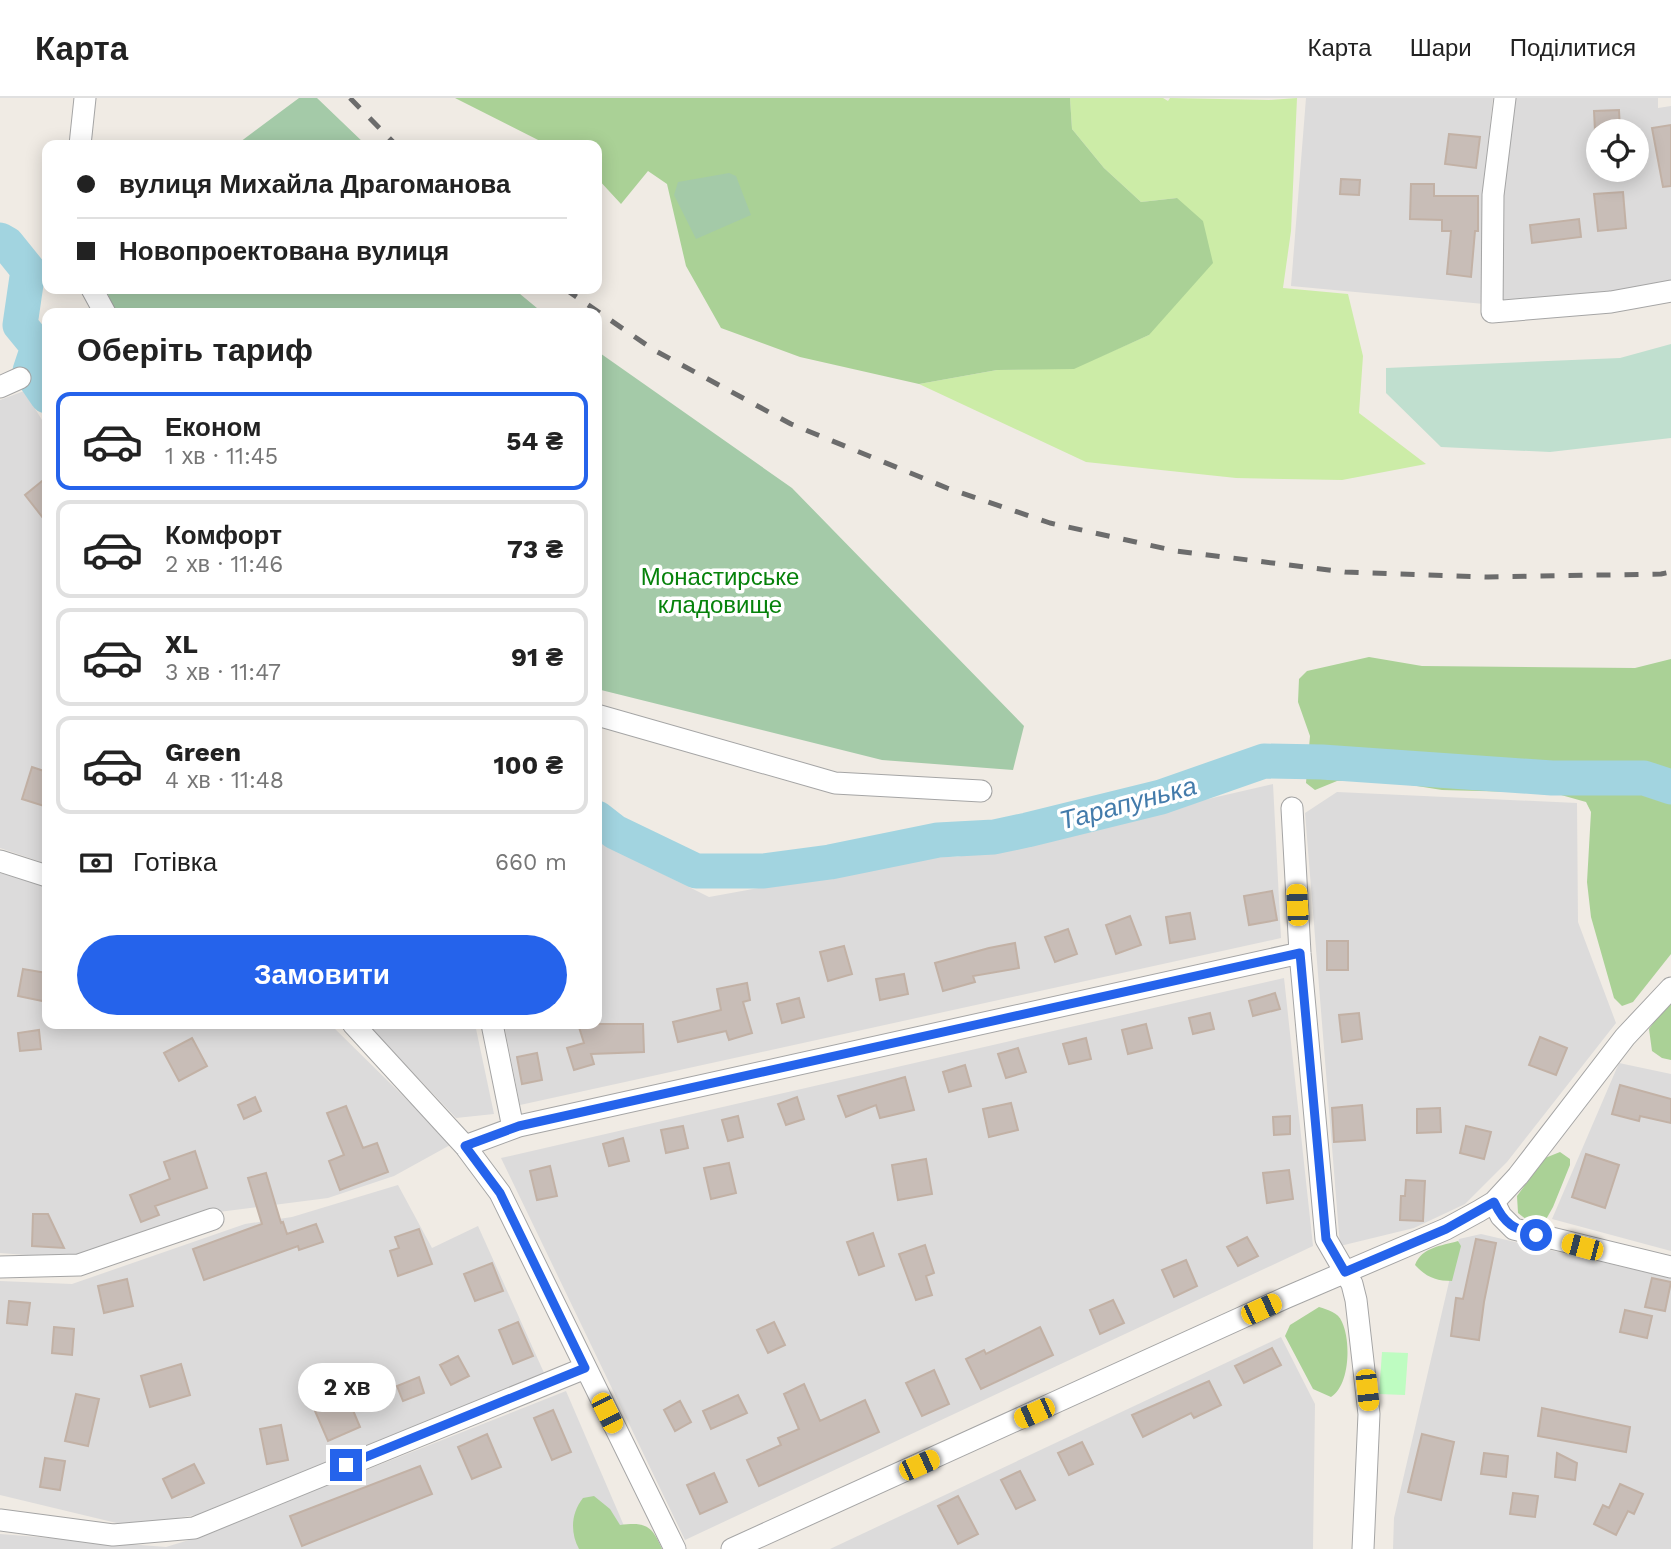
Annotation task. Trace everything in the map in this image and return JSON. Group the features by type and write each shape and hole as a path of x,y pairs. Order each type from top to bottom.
{"street":[{"path":"81,140 85,98"},
{"path":"1506,98 1493,195 1492,312 1611,302 1671,291"},
{"path":"0,387 20,378"},
{"path":"602,716 835,783 981,791"},
{"path":"1292,808 1300,953 1326,1239 1352,1284 1356,1300 1369,1413 1363,1549"},
{"path":"0,862 42,875"},
{"path":"465,1146 513,1128 1300,953"},
{"path":"732,1549 1446,1229 1494,1202 1518,1176 1625,1037 1671,988"},
{"path":"358,1029 465,1146 500,1193 675,1549"},
{"path":"493,1029 513,1128"},
{"path":"1494,1202 1501,1216 1514,1229 1671,1267"},
{"path":"0,1267 79,1265 213,1219"},
{"path":"0,1520 113,1535 194,1528 585,1368"}],"shaded area":[{"path":"1306,98 1493,98 1485,174 1484,304 1291,286"},
{"path":"1514,98 1658,98 1658,108 1671,106 1671,282 1612,293 1500,301 1503,185"},
{"path":"24,391 42,420 42,862 0,848 0,400"},
{"path":"1273,784 1281,938 520,1105 505,1029 602,1029 602,844 709,897 934,856 957,857"},
{"path":"1337,792 1577,803 1578,922 1616,1023 1507,1162 1465,1204 1414,1228 1340,1246 1305,813"},
{"path":"0,873 42,885 42,1029 335,1029 452,1144 394,1176 328,1198 195,1215 93,1253 63,1258 0,1253"},
{"path":"1284,978 1313,1246 685,1540 501,1158"},
{"path":"372,1029 476,1029 494,1114 456,1118"},
{"path":"1619,1063 1671,1074 1671,1251 1552,1219"},
{"path":"398,1185 432,1248 478,1226 545,1375 196,1515 129,1526 0,1495 0,1281 72,1284 245,1224 292,1217"},
{"path":"1481,1234 1671,1278 1671,1549 1393,1549 1394,1518 1459,1239"},
{"path":"1281,1337 1315,1404 1313,1549 830,1549"},
{"path":"566,1391 634,1549 0,1549 0,1534 166,1547"}],"green space":[{"path":"299,98 317,98 361,140 243,140"},
{"path":"455,98 1070,98 1072,129 1104,168 1141,202 1177,198 1203,221 1213,263 1149,335 1074,369 997,370 919,384 800,357 721,328 686,266 667,184 648,171 621,204 602,183 602,140 538,140"},
{"path":"1070,98 1163,98 1168,101 1170,98 1297,98 1291,231 1283,288 1348,294 1363,356 1359,413 1426,464 1342,480 1236,478 1086,462 919,384 997,370 1074,368 1149,335 1177,198 1141,202 1104,168 1072,129"},
{"path":"729,173 736,176 751,215 696,239 674,195 678,182"},
{"path":"108,294 520,294 537,308 113,308"},
{"path":"1671,344 1671,438 1550,452 1441,447 1386,393 1386,368 1620,358"},
{"name":"Монастирське кладовище","path":"602,355 792,488 1024,726 1013,770 882,760 602,690"},
{"path":"1369,657 1422,666 1635,668 1671,659 1671,954 1633,1002 1622,1006 1614,998 1591,917 1587,882 1591,812 1586,802 1554,793 1442,790 1373,779 1337,781 1315,790 1306,783 1310,736 1298,702 1299,679 1307,671"},
{"path":"1671,998 1671,1060 1652,1051 1649,1029"},
{"path":"1560,1152 1570,1159 1570,1165 1544,1223 1532,1224 1518,1213 1517,1196 1545,1158"},
{"path":"1458,1241 1461,1246 1452,1281 1432,1278 1415,1265 1427,1251"},
{"path":"1319,1307 1338,1316 1347,1340 1345,1373 1342,1383 1331,1397 1313,1389 1285,1336 1290,1325"},
{"path":"1382,1352 1408,1353 1405,1395 1379,1394"},
{"path":"594,1496 610,1509 620,1525 636,1524 651,1530 662,1549 579,1549 573,1529 574,1516 583,1498"}],"building":[{"path":"1619,110 1619,119 1594,119 1594,111"},
{"path":"1671,125 1671,186 1663,187 1652,128"},
{"path":"1449,134 1480,137 1476,168 1445,164"},
{"path":"1341,179 1360,180 1359,195 1340,194"},
{"path":"1411,184 1434,184 1434,196 1478,196 1478,231 1475,231 1471,277 1447,274 1451,231 1442,231 1442,220 1410,219"},
{"path":"1623,192 1626,228 1598,231 1594,194"},
{"path":"1579,219 1581,237 1532,243 1530,225"},
{"path":"42,481 42,517 25,495"},
{"path":"32,767 42,770 42,805 22,799"},
{"path":"1272,891 1277,920 1249,925 1244,896"},
{"path":"1190,913 1195,939 1170,943 1166,917"},
{"path":"1130,916 1141,945 1116,954 1106,925"},
{"path":"1068,929 1077,954 1055,962 1045,937"},
{"path":"1327,941 1348,941 1348,970 1327,970"},
{"path":"1015,943 1019,968 973,976 975,982 943,991 935,963"},
{"path":"844,946 852,974 828,981 820,952"},
{"path":"23,969 42,972 42,1001 18,996"},
{"path":"904,974 908,994 880,1000 876,979"},
{"path":"747,983 750,1000 743,1002 752,1033 729,1040 726,1031 678,1042 673,1022 721,1010 717,989"},
{"path":"1275,993 1280,1009 1253,1016 1249,1001"},
{"path":"799,998 804,1017 782,1023 777,1004"},
{"path":"1210,1013 1214,1029 1193,1034 1189,1018"},
{"path":"1359,1013 1362,1039 1342,1042 1339,1015"},
{"path":"602,1024 643,1024 644,1052 591,1054 594,1064 574,1070 567,1048 584,1043 580,1029 602,1029"},
{"path":"1146,1024 1152,1048 1128,1054 1122,1030"},
{"path":"39,1030 41,1049 20,1051 18,1033"},
{"path":"1540,1037 1567,1048 1556,1075 1529,1065"},
{"path":"192,1038 207,1066 179,1081 164,1053"},
{"path":"1086,1038 1091,1059 1069,1064 1063,1044"},
{"path":"1018,1048 1026,1072 1006,1078 998,1054"},
{"path":"537,1053 542,1080 522,1084 517,1057"},
{"path":"965,1065 971,1086 949,1092 943,1072"},
{"path":"905,1077 914,1110 880,1118 876,1105 846,1117 838,1096"},
{"path":"1620,1085 1671,1099 1671,1123 1640,1116 1639,1121 1612,1114"},
{"path":"255,1097 261,1111 244,1119 238,1105"},
{"path":"797,1097 804,1119 786,1125 778,1104"},
{"path":"1011,1103 1018,1130 989,1137 983,1109"},
{"path":"1362,1105 1365,1140 1334,1142 1332,1108"},
{"path":"346,1106 363,1148 377,1143 388,1172 340,1190 329,1161 344,1155 327,1113"},
{"path":"1440,1108 1441,1132 1417,1133 1417,1109"},
{"path":"738,1116 743,1137 728,1141 722,1120"},
{"path":"1290,1116 1290,1134 1274,1135 1273,1117"},
{"path":"683,1126 688,1148 666,1153 661,1130"},
{"path":"1466,1126 1491,1132 1484,1159 1460,1153"},
{"path":"623,1138 629,1161 609,1166 603,1144"},
{"path":"195,1151 207,1188 155,1206 159,1215 141,1222 130,1195 170,1179 164,1162"},
{"path":"1586,1154 1619,1165 1605,1208 1572,1197"},
{"path":"926,1159 932,1194 898,1200 892,1165"},
{"path":"729,1163 736,1193 711,1199 704,1168"},
{"path":"550,1166 557,1196 537,1200 530,1171"},
{"path":"1289,1170 1293,1199 1267,1203 1263,1173"},
{"path":"266,1173 287,1234 316,1224 323,1242 299,1250 298,1246 204,1280 193,1249 262,1224 248,1178"},
{"path":"1406,1180 1425,1181 1423,1221 1400,1220 1401,1196 1405,1196"},
{"path":"33,1214 48,1214 64,1248 32,1246"},
{"path":"419,1229 432,1264 398,1276 390,1251 399,1248 395,1237"},
{"path":"873,1233 884,1266 859,1275 847,1242"},
{"path":"1247,1237 1258,1256 1238,1266 1227,1247"},
{"path":"1476,1239 1496,1243 1479,1340 1451,1336 1456,1298 1463,1299"},
{"path":"925,1245 934,1273 926,1276 932,1295 916,1300 899,1254"},
{"path":"1186,1260 1197,1286 1174,1297 1162,1270"},
{"path":"492,1263 503,1291 475,1301 464,1274"},
{"path":"1652,1278 1671,1282 1665,1311 1645,1307"},
{"path":"127,1279 133,1306 104,1313 98,1286"},
{"path":"1113,1300 1124,1323 1100,1334 1090,1310"},
{"path":"9,1301 30,1303 27,1325 7,1323"},
{"path":"1625,1310 1652,1316 1647,1338 1620,1332"},
{"path":"518,1322 533,1356 513,1364 499,1330"},
{"path":"774,1322 785,1345 768,1353 757,1330"},
{"path":"54,1327 74,1329 72,1355 52,1353"},
{"path":"1040,1327 1053,1355 981,1389 966,1359 984,1350 986,1354"},
{"path":"1272,1348 1281,1365 1244,1383 1235,1366"},
{"path":"458,1356 469,1376 451,1385 440,1365"},
{"path":"181,1364 190,1395 150,1407 141,1376"},
{"path":"934,1370 949,1404 922,1416 906,1383"},
{"path":"419,1377 424,1393 403,1401 397,1386"},
{"path":"1209,1381 1221,1405 1194,1418 1191,1413 1143,1437 1132,1415"},
{"path":"804,1384 820,1421 865,1400 879,1432 759,1486 747,1460 781,1445 778,1438 799,1429 784,1394"},
{"path":"76,1394 99,1399 88,1446 65,1441"},
{"path":"738,1395 747,1413 711,1429 703,1411"},
{"path":"347,1396 360,1427 328,1441 315,1411"},
{"path":"680,1401 691,1422 675,1431 664,1410"},
{"path":"1542,1408 1630,1427 1626,1452 1538,1436"},
{"path":"553,1410 571,1452 552,1460 534,1418"},
{"path":"281,1425 288,1460 267,1464 260,1429"},
{"path":"487,1434 501,1467 472,1479 458,1447"},
{"path":"1422,1434 1454,1442 1441,1500 1408,1492"},
{"path":"1082,1442 1093,1464 1069,1475 1058,1453"},
{"path":"1484,1453 1508,1456 1506,1477 1481,1474"},
{"path":"1557,1453 1577,1463 1575,1480 1555,1477"},
{"path":"45,1458 65,1461 60,1490 40,1487"},
{"path":"194,1464 204,1483 172,1498 163,1479"},
{"path":"420,1466 432,1494 302,1546 290,1516"},
{"path":"1020,1471 1035,1500 1016,1509 1001,1480"},
{"path":"714,1473 727,1502 700,1514 687,1485"},
{"path":"1620,1484 1643,1494 1634,1514 1628,1511 1616,1535 1594,1524 1603,1505 1609,1508"},
{"path":"1513,1493 1538,1496 1535,1517 1510,1514"},
{"path":"958,1496 978,1534 958,1544 938,1506"}],"waterway":[{"name":"Тарапунька","path":"0,240 7,244 28,270 20,325 38,347 30,371 42,389"},
{"name":"Тарапунька","path":"602,822 615,832 696,871 764,871 830,862 938,840 994,837 1027,830 1161,797 1264,761 1322,762 1552,778 1644,778 1671,787"}],"railway":[{"path":"350,98 391,140"},
{"path":"572,294 593,308"},
{"path":"602,314 654,350 791,424 947,488 1050,523 1176,551 1345,572 1488,577 1671,572"}],"route":[{"path":"346,1465 585,1368 500,1193 465,1146 519,1126 1300,953 1326,1239 1345,1272 1446,1229 1494,1202 1501,1216 1514,1229 1536,1235"}]}
